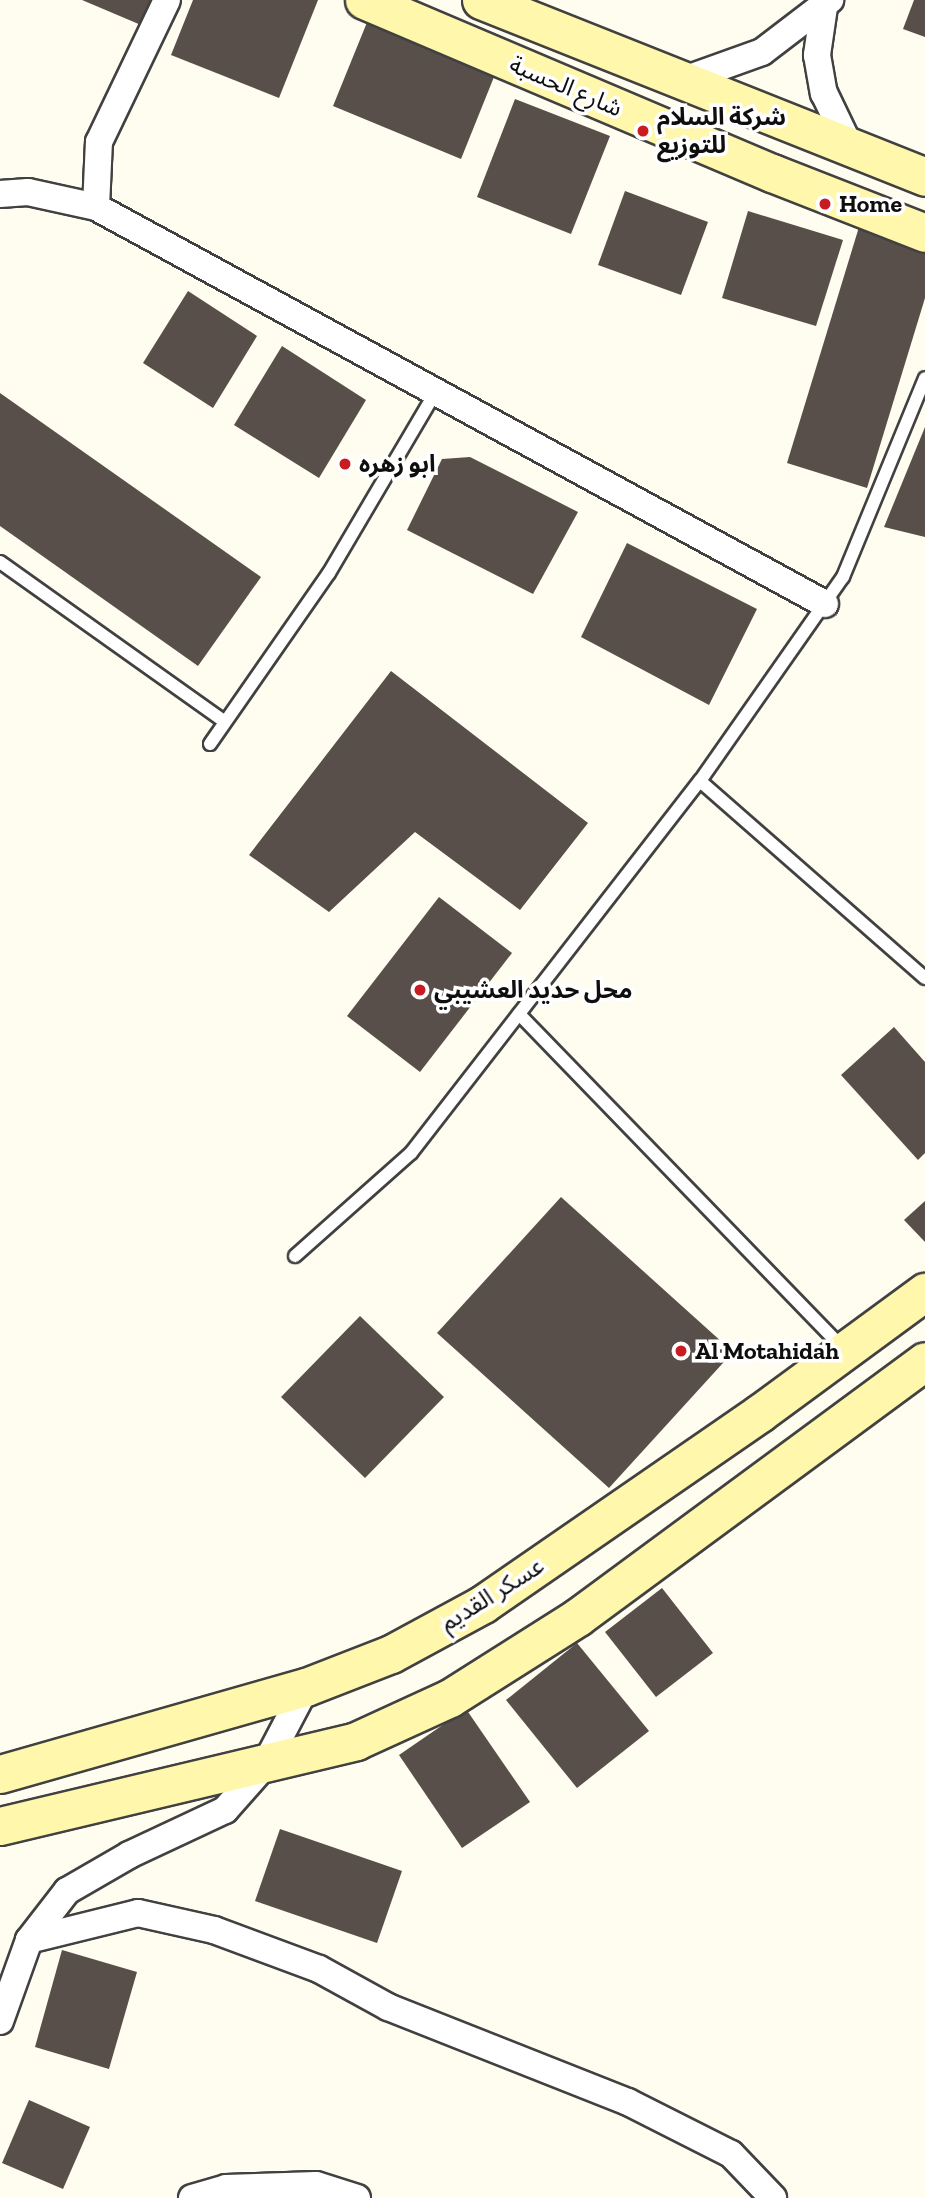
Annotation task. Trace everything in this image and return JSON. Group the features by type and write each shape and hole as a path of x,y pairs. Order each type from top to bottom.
{"street":[{"path":"96,207 99,142 167,0"},
{"name":"شارع الحسبة","path":"364,0 759,168 925,233"},
{"path":"481,0 925,177"},
{"path":"681,81 762,52 827,4"},
{"path":"827,4 817,55 824,93 850,147"},
{"path":"0,194 28,192 96,207 825,604"},
{"name":"عسكر القديم","path":"0,1774 306,1687 391,1654 483,1604 925,1292"},
{"path":"0,1826 265,1765 356,1741 450,1698 578,1616 925,1361"},
{"path":"0,2021 29,1940 67,1891 129,1855 225,1810 265,1765 306,1687"},
{"path":"29,1940 138,1913 214,1930 319,1969 388,2007 628,2102 730,2154 773,2198"},
{"path":"192,2198 226,2188 316,2185 357,2198"}],"lane":[{"path":"295,1256 411,1153 700,781 844,578 925,378"},
{"path":"210,744 330,573 436,391"},
{"path":"0,562 225,722"},
{"path":"700,781 925,978"},
{"path":"519,1014 845,1350"}],"building":[{"path":"82,0 152,0 141,25"},
{"path":"193,0 318,0 279,98 171,55"},
{"path":"914,0 925,0 925,37 903,29"},
{"path":"370,15 498,67 461,159 333,106"},
{"path":"515,99 610,136 571,234 477,197"},
{"path":"625,191 708,222 681,295 598,265"},
{"path":"748,211 843,240 816,326 722,298"},
{"path":"859,227 925,247 925,298 867,488 787,463"},
{"path":"188,291 257,336 213,408 143,363"},
{"path":"282,346 366,400 319,478 234,425"},
{"path":"0,393 261,577 198,666 0,526"},
{"path":"925,427 925,537 884,527"},
{"path":"470,457 578,512 533,594 407,530 442,459"},
{"path":"627,543 757,609 709,705 581,637"},
{"path":"391,671 588,823 520,910 415,832 329,912 249,855"},
{"path":"439,897 512,953 420,1072 347,1016"},
{"path":"894,1027 925,1062 925,1153 918,1160 841,1075"},
{"path":"561,1197 733,1352 609,1488 437,1333"},
{"path":"925,1201 925,1242 904,1220"},
{"path":"360,1316 444,1397 365,1478 281,1397"},
{"path":"662,1588 713,1653 656,1697 605,1632"},
{"path":"577,1643 649,1731 577,1788 506,1700"},
{"path":"466,1709 530,1802 462,1848 399,1755"},
{"path":"280,1829 402,1871 377,1943 255,1901"},
{"path":"62,1950 137,1972 109,2069 35,2047"},
{"path":"29,2100 90,2127 63,2189 2,2163"}],"place":[{"name":"شركة السلام للتوزيع","path":"643,131"},
{"name":"Home","path":"825,204"},
{"name":"ابو زهره","path":"345,464"},
{"name":"محل حديد العشيبي","path":"420,990"},
{"name":"Al Motahidah","path":"681,1351"}]}
